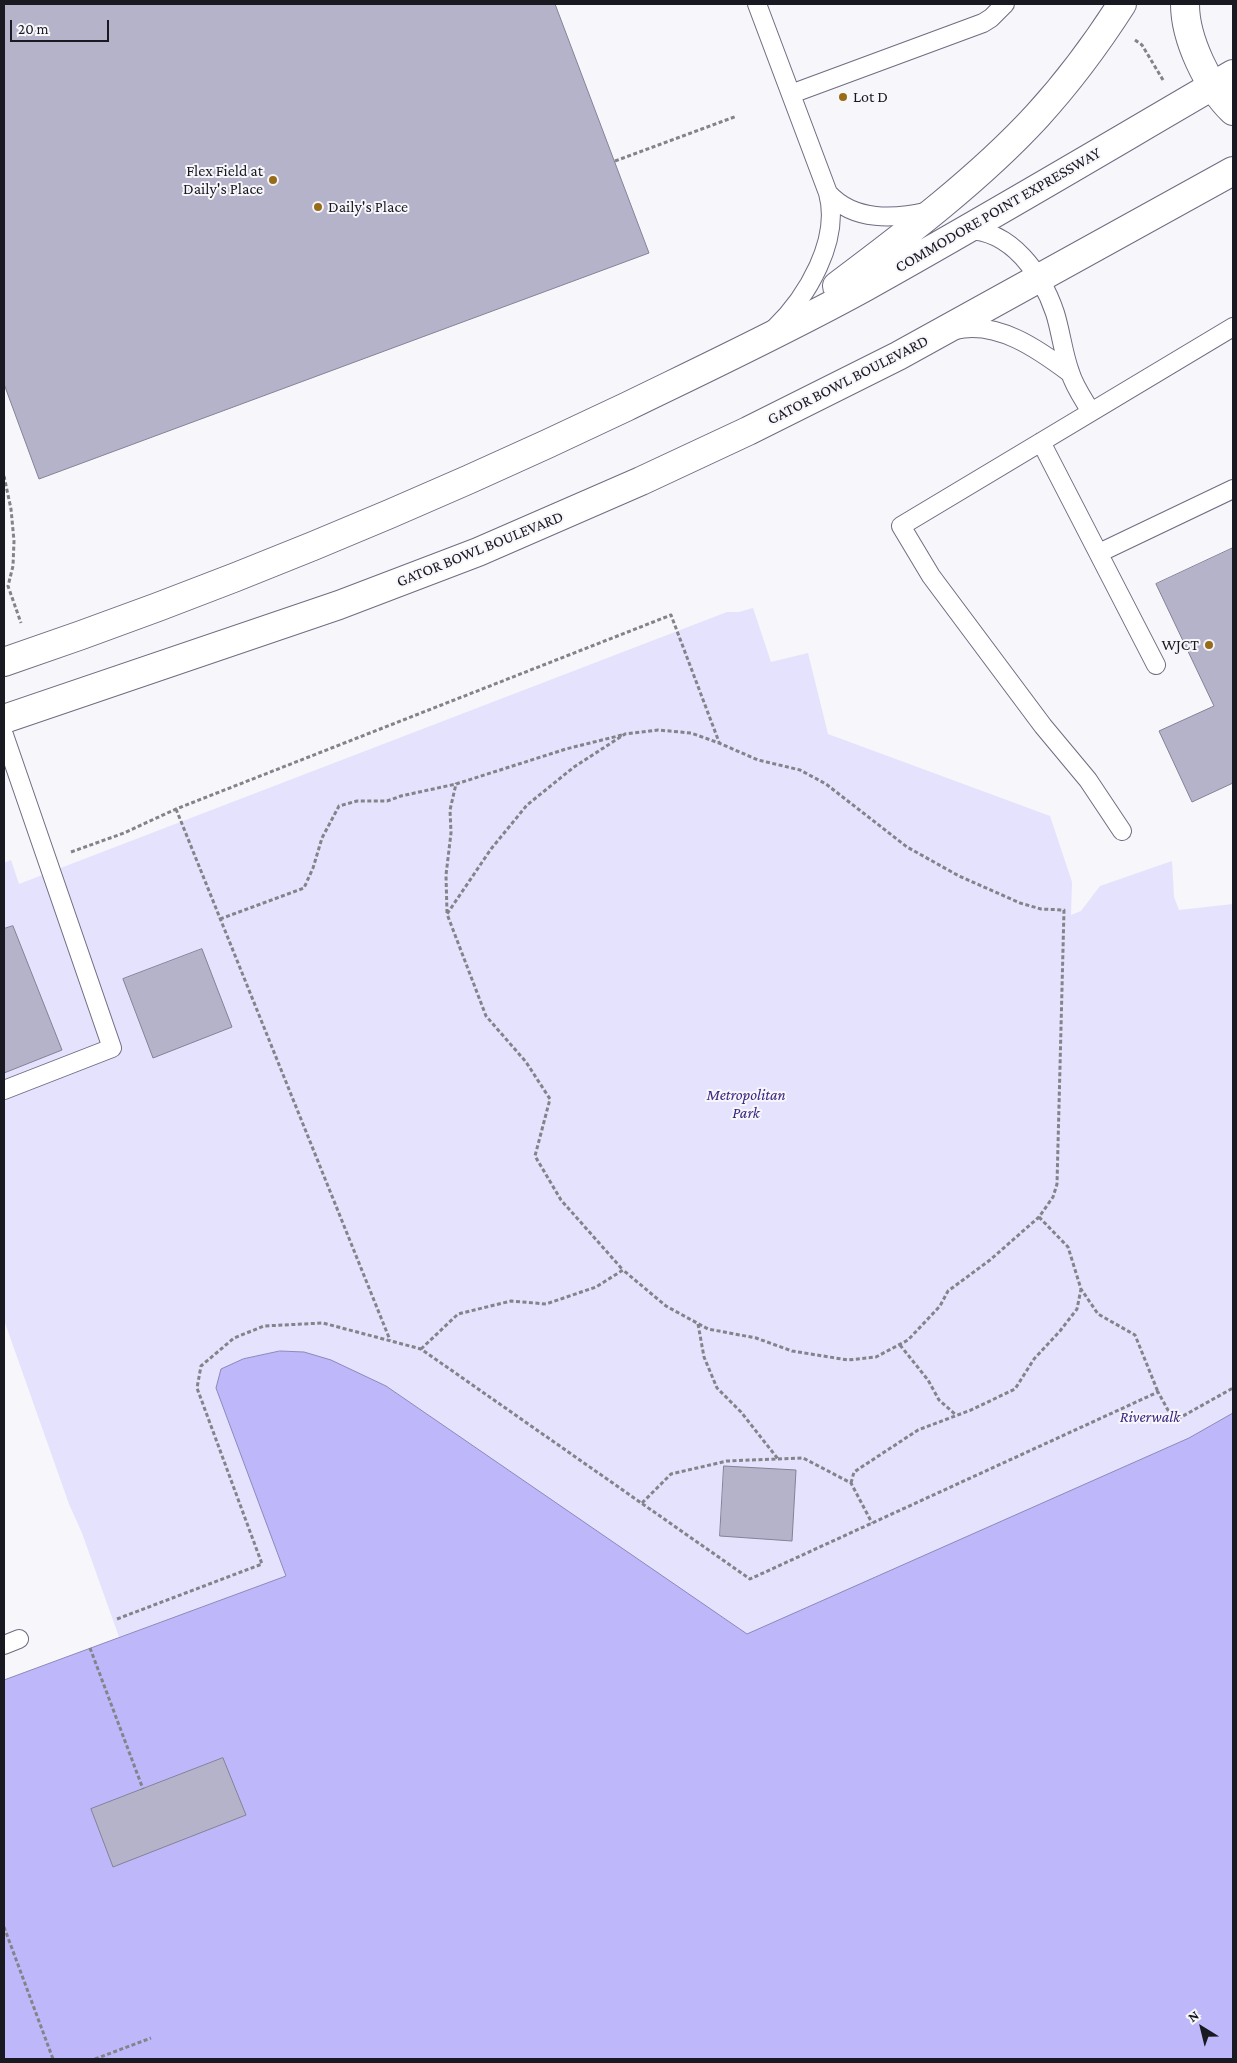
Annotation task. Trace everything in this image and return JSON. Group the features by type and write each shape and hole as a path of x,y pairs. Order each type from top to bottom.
{"main road":[{"path":"4,662 184,598 352,530 571,433 760,341 850,277 984,167 1036,116 1083,61 1122,4"},
{"path":"1185,4 1187,27 1191,41 1223,79 1233,111"},
{"name":"COMMODORE POINT EXPRESSWAY","path":"760,341 967,230 1223,79"},
{"path":"939,335 1233,170"},
{"name":"GATOR BOWL BOULEVARD","path":"4,719 339,605 478,552 641,481 739,435 939,335"}],"lane":[{"path":"757,4 828,193 831,210 830,230 818,268 789,312 760,341"},
{"path":"791,94 983,22 991,18 1005,4"},
{"path":"828,193 842,206 869,215 905,216 933,210"},
{"path":"967,230 988,232 1007,242 1023,258 1038,279 1054,310 1070,373 1091,412"},
{"path":"939,335 969,328 999,332 1040,352 1070,373"},
{"path":"1122,831 1088,780 1043,726 931,576 901,526 1233,328"},
{"path":"1041,442 1156,666"},
{"path":"1099,554 1233,490"},
{"path":"4,735 112,1048 4,1090"}],"path":[{"path":"1134,39 1142,45 1165,84"},
{"path":"615,161 737,116"},
{"path":"4,476 12,508 14,541 13,566 8,586 21,623"},
{"path":"47,860 124,833 176,809 671,615 719,743"},
{"path":"220,919 304,888 313,868 322,838 340,806 357,800 388,801 401,796 456,784 566,749 625,734 658,730 691,733 758,760 800,770 826,784 907,847 959,876 1020,903 1041,909 1064,910 1057,1184 1053,1197 1039,1217 990,1260 948,1291 940,1306 908,1340 876,1356 848,1360 792,1351 756,1338 708,1330 666,1306 622,1270 561,1200 535,1156 550,1099 526,1062 486,1016 447,914 446,875 451,833 450,810 456,784"},
{"path":"447,914 491,849 528,805 574,767 625,734"},
{"path":"176,809 390,1341"},
{"path":"1039,1217 1068,1247 1081,1289 1098,1314 1135,1336 1158,1392 1174,1420 1233,1388"},
{"path":"421,1349 458,1314 511,1301 546,1304 596,1287 622,1270"},
{"path":"851,1483 854,1472 918,1430 1015,1389 1034,1359 1077,1309 1081,1289"},
{"path":"117,1620 262,1564 197,1388 201,1366 234,1338 264,1326 323,1323 421,1349 750,1579 1158,1392"},
{"path":"697,1323 704,1357 717,1388 741,1412 778,1459"},
{"path":"900,1344 928,1380 939,1400 956,1415"},
{"path":"642,1503 671,1474 727,1461 803,1458 851,1483 872,1523"},
{"path":"90,1648 144,1789"},
{"path":"4,1927 53,2059"},
{"path":"95,2059 151,2038"}],"green space":[{"name":"Metropolitan Park","path":"753,608 771,662 808,653 828,734 1050,816 1072,882 1071,915 1081,911 1100,886 1172,861 1174,897 1179,910 1233,904 1233,1413 1189,1438 747,1635 386,1386 304,1352 280,1351 243,1359 216,1388 286,1576 119,1637 82,1533 69,1504 4,1320 4,863 11,860 19,884 727,612 739,612"}],"shaded area":[{"path":"280,1351 304,1352 331,1360 386,1386 747,1634 1189,1438 1233,1413 1233,2059 4,2059 4,1680 286,1576 216,1388 221,1369 243,1359"}],"building":[{"name":"Daily's Place","path":"4,4 555,4 649,253 39,479 4,384"},
{"name":"WJCT","path":"1233,548 1233,783 1192,802 1159,731 1214,706 1156,584"},
{"path":"13,926 62,1050 4,1073 4,929"},
{"path":"202,949 232,1027 153,1058 123,979"},
{"path":"724,1466 796,1470 792,1541 720,1536"},
{"path":"223,1758 246,1815 113,1867 91,1809"}],"place":[{"name":"Lot D","path":"843,97"},
{"name":"Flex Field at Daily's Place","path":"273,180"},
{"name":"Daily's Place","path":"318,207"},
{"name":"WJCT","path":"1209,645"}],"park label":[{"name":"Riverwalk","path":"1150,1417"}]}
